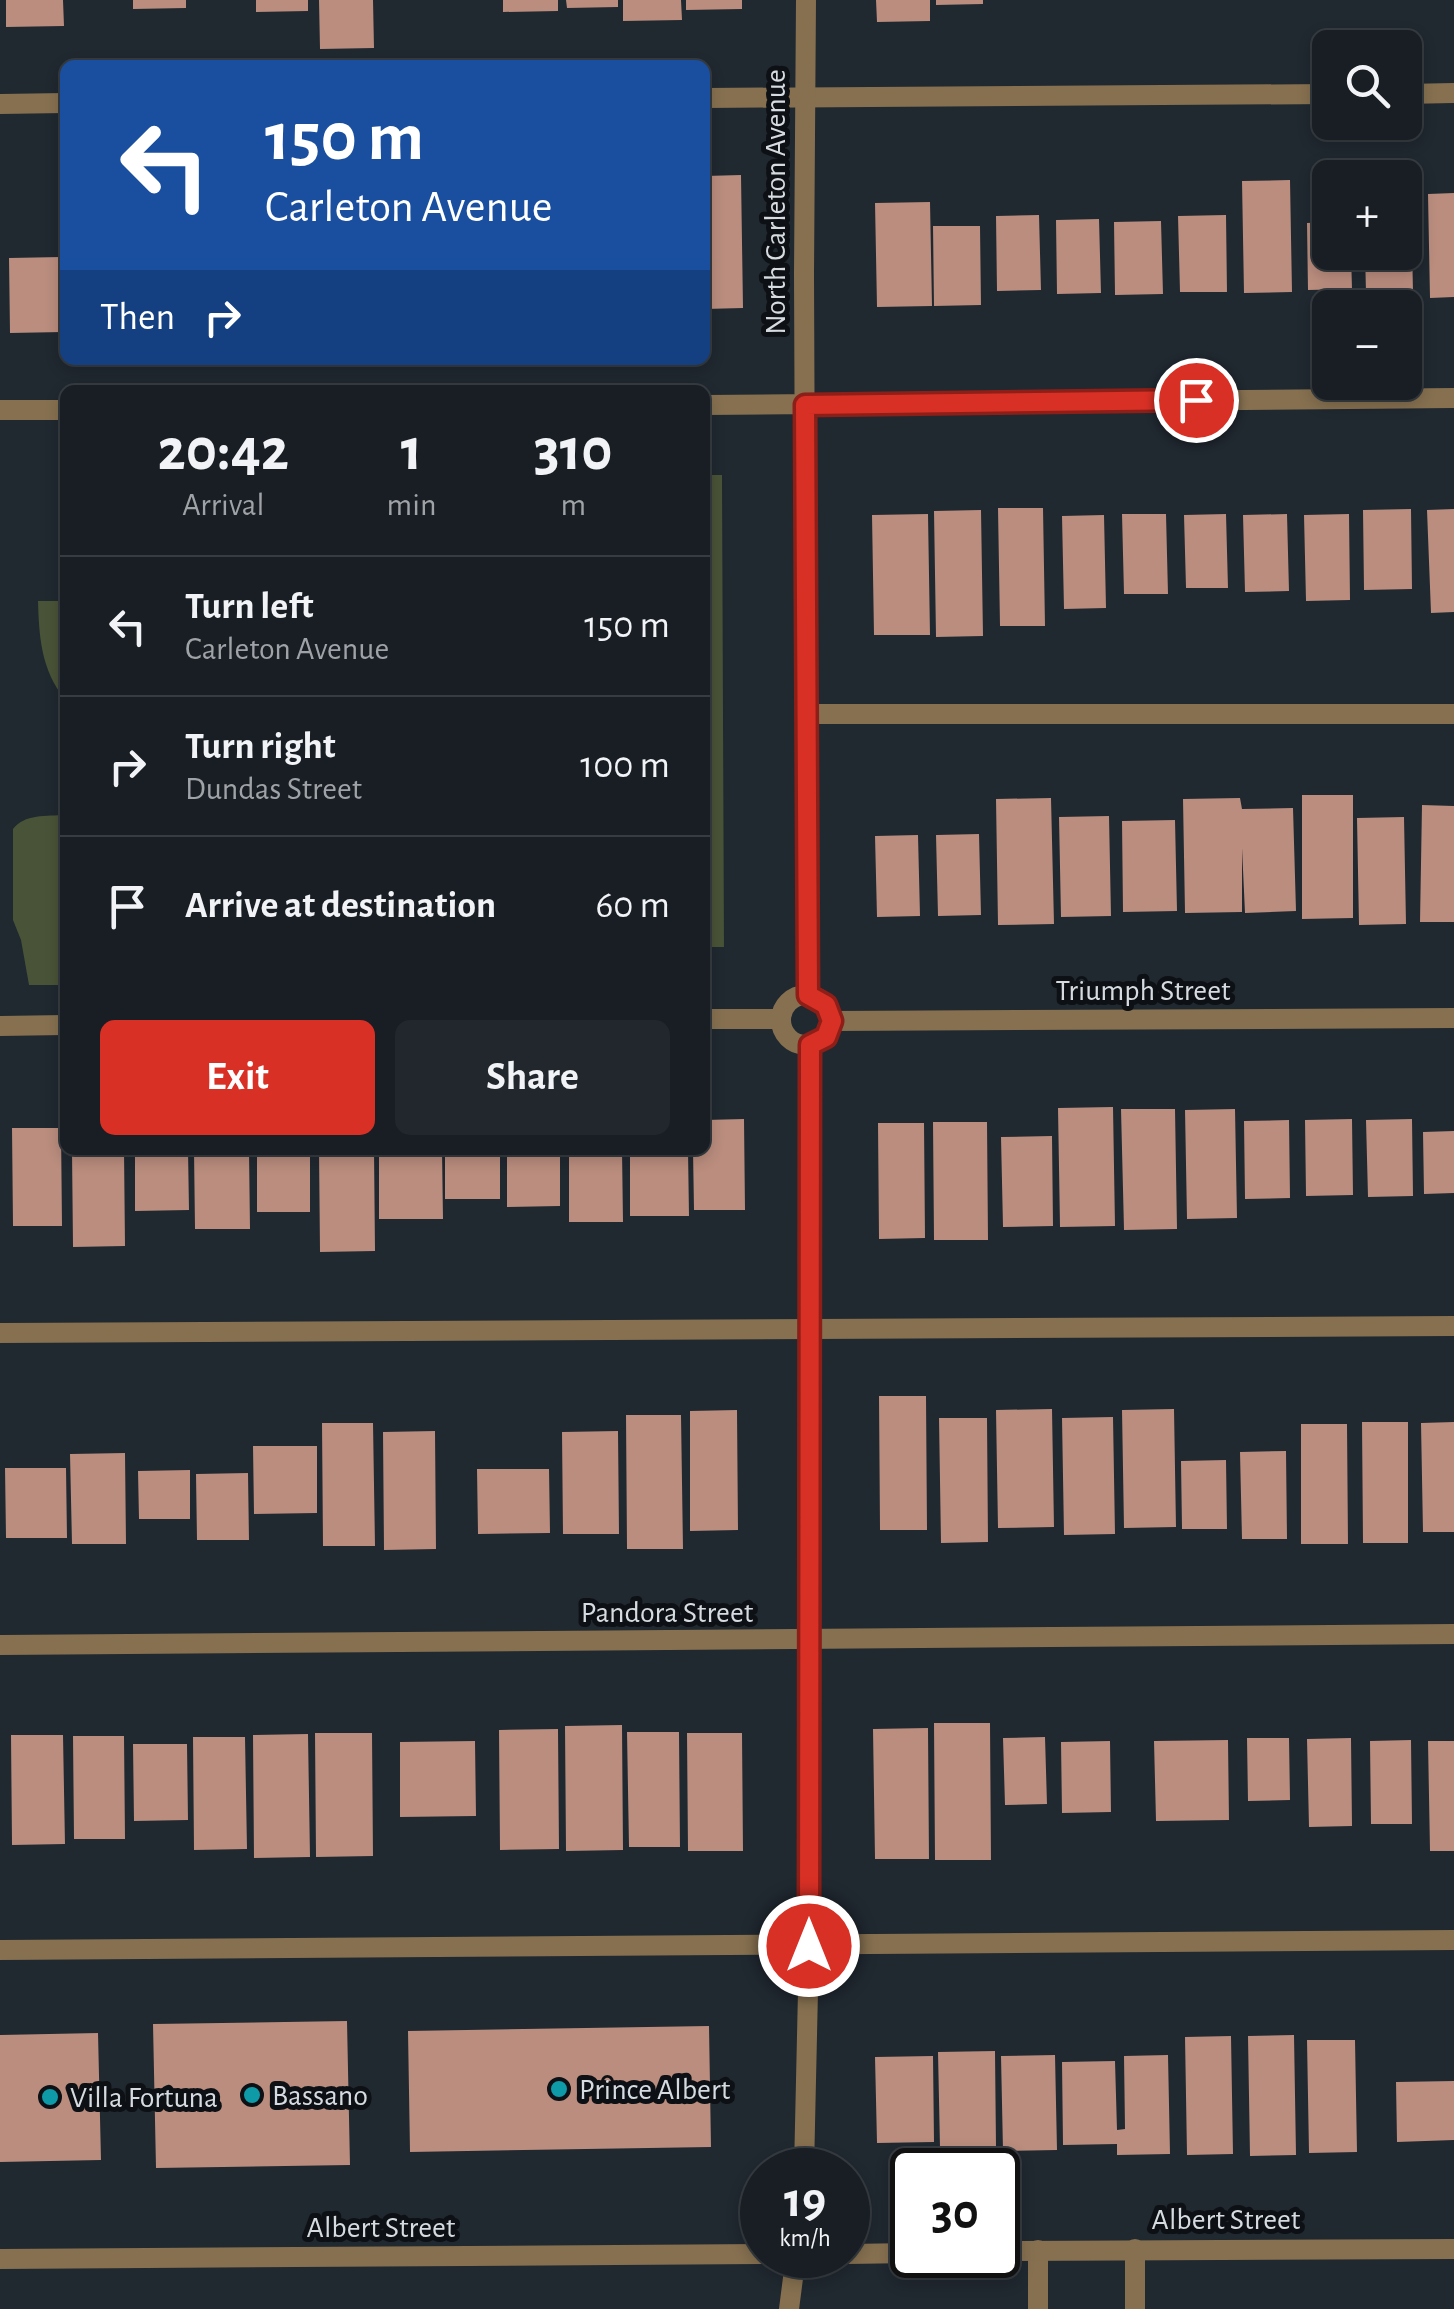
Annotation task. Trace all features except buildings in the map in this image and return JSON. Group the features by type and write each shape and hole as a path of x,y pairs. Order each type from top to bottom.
{"street":[{"name":"North Carleton Avenue","path":"806,0 808,995"},
{"path":"1422,94 1454,93"},
{"path":"710,98 1312,94"},
{"path":"0,104 60,104"},
{"path":"710,406 1454,398"},
{"path":"0,410 60,410"},
{"path":"805,714 1454,714"},
{"path":"808,995 826,1005 832,1021 826,1037 810,1045 789,1039 781,1018 788,1003 808,995"},
{"path":"710,1019 781,1018"},
{"name":"Triumph Street","path":"832,1021 1454,1018"},
{"path":"0,1026 60,1025"},
{"path":"804,2148 809,1946 810,1045"},
{"path":"0,1333 1454,1326"},
{"name":"Pandora Street","path":"0,1645 1454,1634"},
{"path":"0,1950 1454,1940"},
{"name":"Albert Street","path":"1020,2250 1454,2249"},
{"path":"1038,2250 1038,2309"},
{"path":"1135,2250 1135,2309"},
{"name":"Albert Street","path":"0,2259 740,2254"},
{"path":"788,2309 793,2278"}],"green space":[{"path":"710,475 722,475 724,947 710,947"},
{"path":"38,601 60,601 60,692 46,664"},
{"path":"60,815 60,985 29,985 13,920 13,829 30,818"}],"place":[{"name":"Prince Albert","path":"559,2089"},
{"name":"Bassano","path":"252,2095"},
{"name":"Villa Fortuna","path":"50,2097"}],"route":[{"path":"809,1946 810,1045 826,1037 832,1021 826,1005 808,995 805,405 1196,400"}]}
